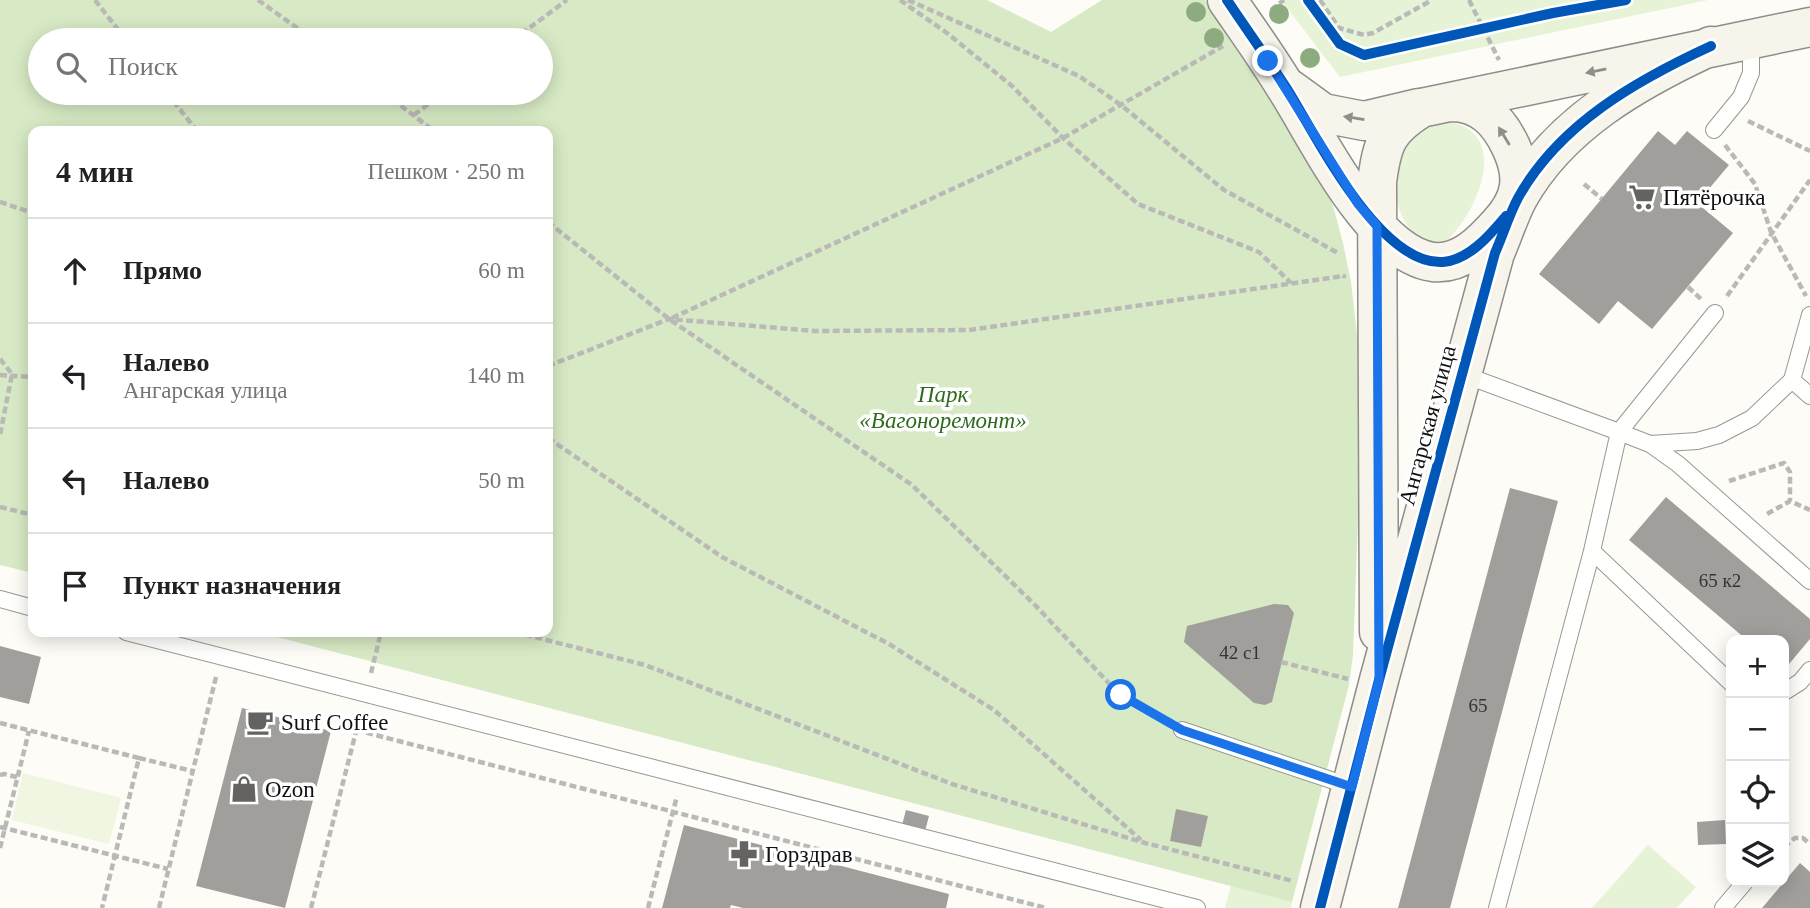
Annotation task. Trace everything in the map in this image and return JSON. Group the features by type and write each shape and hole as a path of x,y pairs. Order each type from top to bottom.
{"street":[{"path":"1227,0 1285,85 1358,204 1377,226 1407,252 1419,258 1443,262 1466,255 1500,223 1518,198 1518,163 1500,128 1476,106 1465,102 1436,105 1364,121 1324,113 1285,85"},
{"name":"Ангарская улица","path":"1307,900 1352,787 1377,182 1381,156 1388,138 1400,121 1436,105 1810,27"},
{"name":"Ангарская улица","path":"1356,678 1462,374 1495,253 1518,198 1557,146 1587,119 1653,74 1711,46"}],"lane":[{"path":"1714,131 1741,97 1751,73 1751,39"},
{"path":"1497,908 1592,551 1619,432 1716,313"},
{"path":"1650,444 1697,441 1735,429 1752,418 1792,380 1810,315"},
{"path":"1462,374 1650,444 1706,489 1810,581"},
{"path":"1792,380 1810,396"},
{"path":"1592,551 1726,678"},
{"path":"0,599 28,607"},
{"path":"146,637 1196,908"},
{"path":"1789,689 1800,682 1810,670"},
{"path":"1182,730 1352,787"},
{"path":"1723,908 1741,887"}],"path":[{"path":"95,0 117,28"},
{"path":"258,0 297,28"},
{"path":"529,28 567,0"},
{"path":"900,0 947,33 1012,86 1063,138 1138,204 1259,251 1292,284"},
{"path":"908,0 1079,76 1121,105 1224,190 1338,253"},
{"path":"1308,0 1340,44"},
{"path":"1320,0 1339,28 1364,36 1432,0"},
{"path":"1469,0 1489,26 1504,71"},
{"path":"1470,31 1489,26"},
{"path":"553,364 670,319 1063,138 1215,52 1231,40"},
{"path":"176,105 193,126"},
{"path":"400,105 428,126"},
{"path":"414,115 427,105"},
{"path":"1729,112 1810,151"},
{"path":"1714,131 1755,184 1771,233 1810,303"},
{"path":"1716,313 1810,180"},
{"path":"1584,184 1602,199"},
{"path":"0,202 28,212"},
{"path":"553,226 670,319 912,485 1035,605 1121,695 1182,730"},
{"path":"670,319 815,331 969,330 1344,276 1346,289"},
{"path":"0,359 12,374 0,435"},
{"path":"0,375 28,376"},
{"path":"553,441 722,557 889,644 994,710 1145,844"},
{"path":"1706,489 1784,463 1790,472 1790,501"},
{"path":"1790,501 1810,510"},
{"path":"1747,525 1790,501"},
{"path":"0,507 28,514"},
{"path":"311,908 380,637"},
{"path":"534,637 645,665 952,784 1145,844 1297,882 1307,900"},
{"path":"1282,662 1356,678"},
{"path":"159,908 210,700"},
{"path":"0,723 192,771"},
{"path":"356,730 1046,908"},
{"path":"0,848 2,827 29,731"},
{"path":"102,908 139,758"},
{"path":"0,775 18,777"},
{"path":"648,908 682,775"},
{"path":"2,827 168,869"},
{"path":"1789,843 1795,838 1802,838 1810,844"}],"green space":[{"name":"Парк «Вагоноремонт»","path":"0,0 987,0 1051,32 1102,0 1205,0 1317,170 1333,206 1343,243 1351,282 1363,387 1353,655 1349,685 1292,902 277,637 553,637 553,126 28,126 28,572 0,565"},
{"path":"1281,0 1708,0 1340,77"},
{"path":"1437,121 1462,126 1477,137 1483,153 1483,173 1478,193 1455,232 1441,246 1429,247 1412,232 1399,209 1395,169 1405,144 1415,132"},
{"path":"23,773 121,798 109,844 12,820"},
{"path":"1648,845 1696,887 1677,908 1592,908"},
{"path":"1231,885 1292,902 1291,908 1225,908"}],"building":[{"path":"1658,131 1675,145 1687,131 1729,165 1697,203 1733,233 1652,329 1618,301 1599,324 1539,274"},
{"path":"1510,488 1558,501 1450,908 1398,908"},
{"path":"1666,497 1810,619 1810,639 1789,664 1789,635 1741,635 1629,540"},
{"path":"1274,604 1288,605 1294,613 1272,702 1265,705 1254,703 1184,642 1187,626"},
{"path":"0,646 41,657 29,704 0,697"},
{"path":"242,708 331,731 285,908 196,886"},
{"path":"1176,809 1208,816 1201,847 1170,841"},
{"path":"906,810 929,816 924,835 901,829"},
{"path":"1725,820 1726,844 1698,845 1697,822"},
{"path":"684,825 949,894 946,908 743,908 731,905 730,908 662,908"},
{"path":"1800,863 1810,872 1810,908 1762,908 1780,887 1789,887 1789,876"}],"cycle path":[{"path":"1227,0 1287,89 1352,194 1373,221 1396,243 1419,258 1443,262 1453,260 1470,252 1506,216"},
{"path":"1308,0 1340,44 1364,55 1553,13 1626,0"},
{"path":"1320,908 1495,253 1518,198 1555,148 1602,107 1655,74 1711,46"}],"place":[{"name":"Пятёрочка","path":"1642,197"},
{"name":"Surf Coffee","path":"260,722"},
{"name":"Ozon","path":"244,789"},
{"name":"Горздрав","path":"744,854"}],"route":[{"path":"1121,695 1182,730 1352,787 1379,680 1377,226 1358,204 1268,61"}]}
